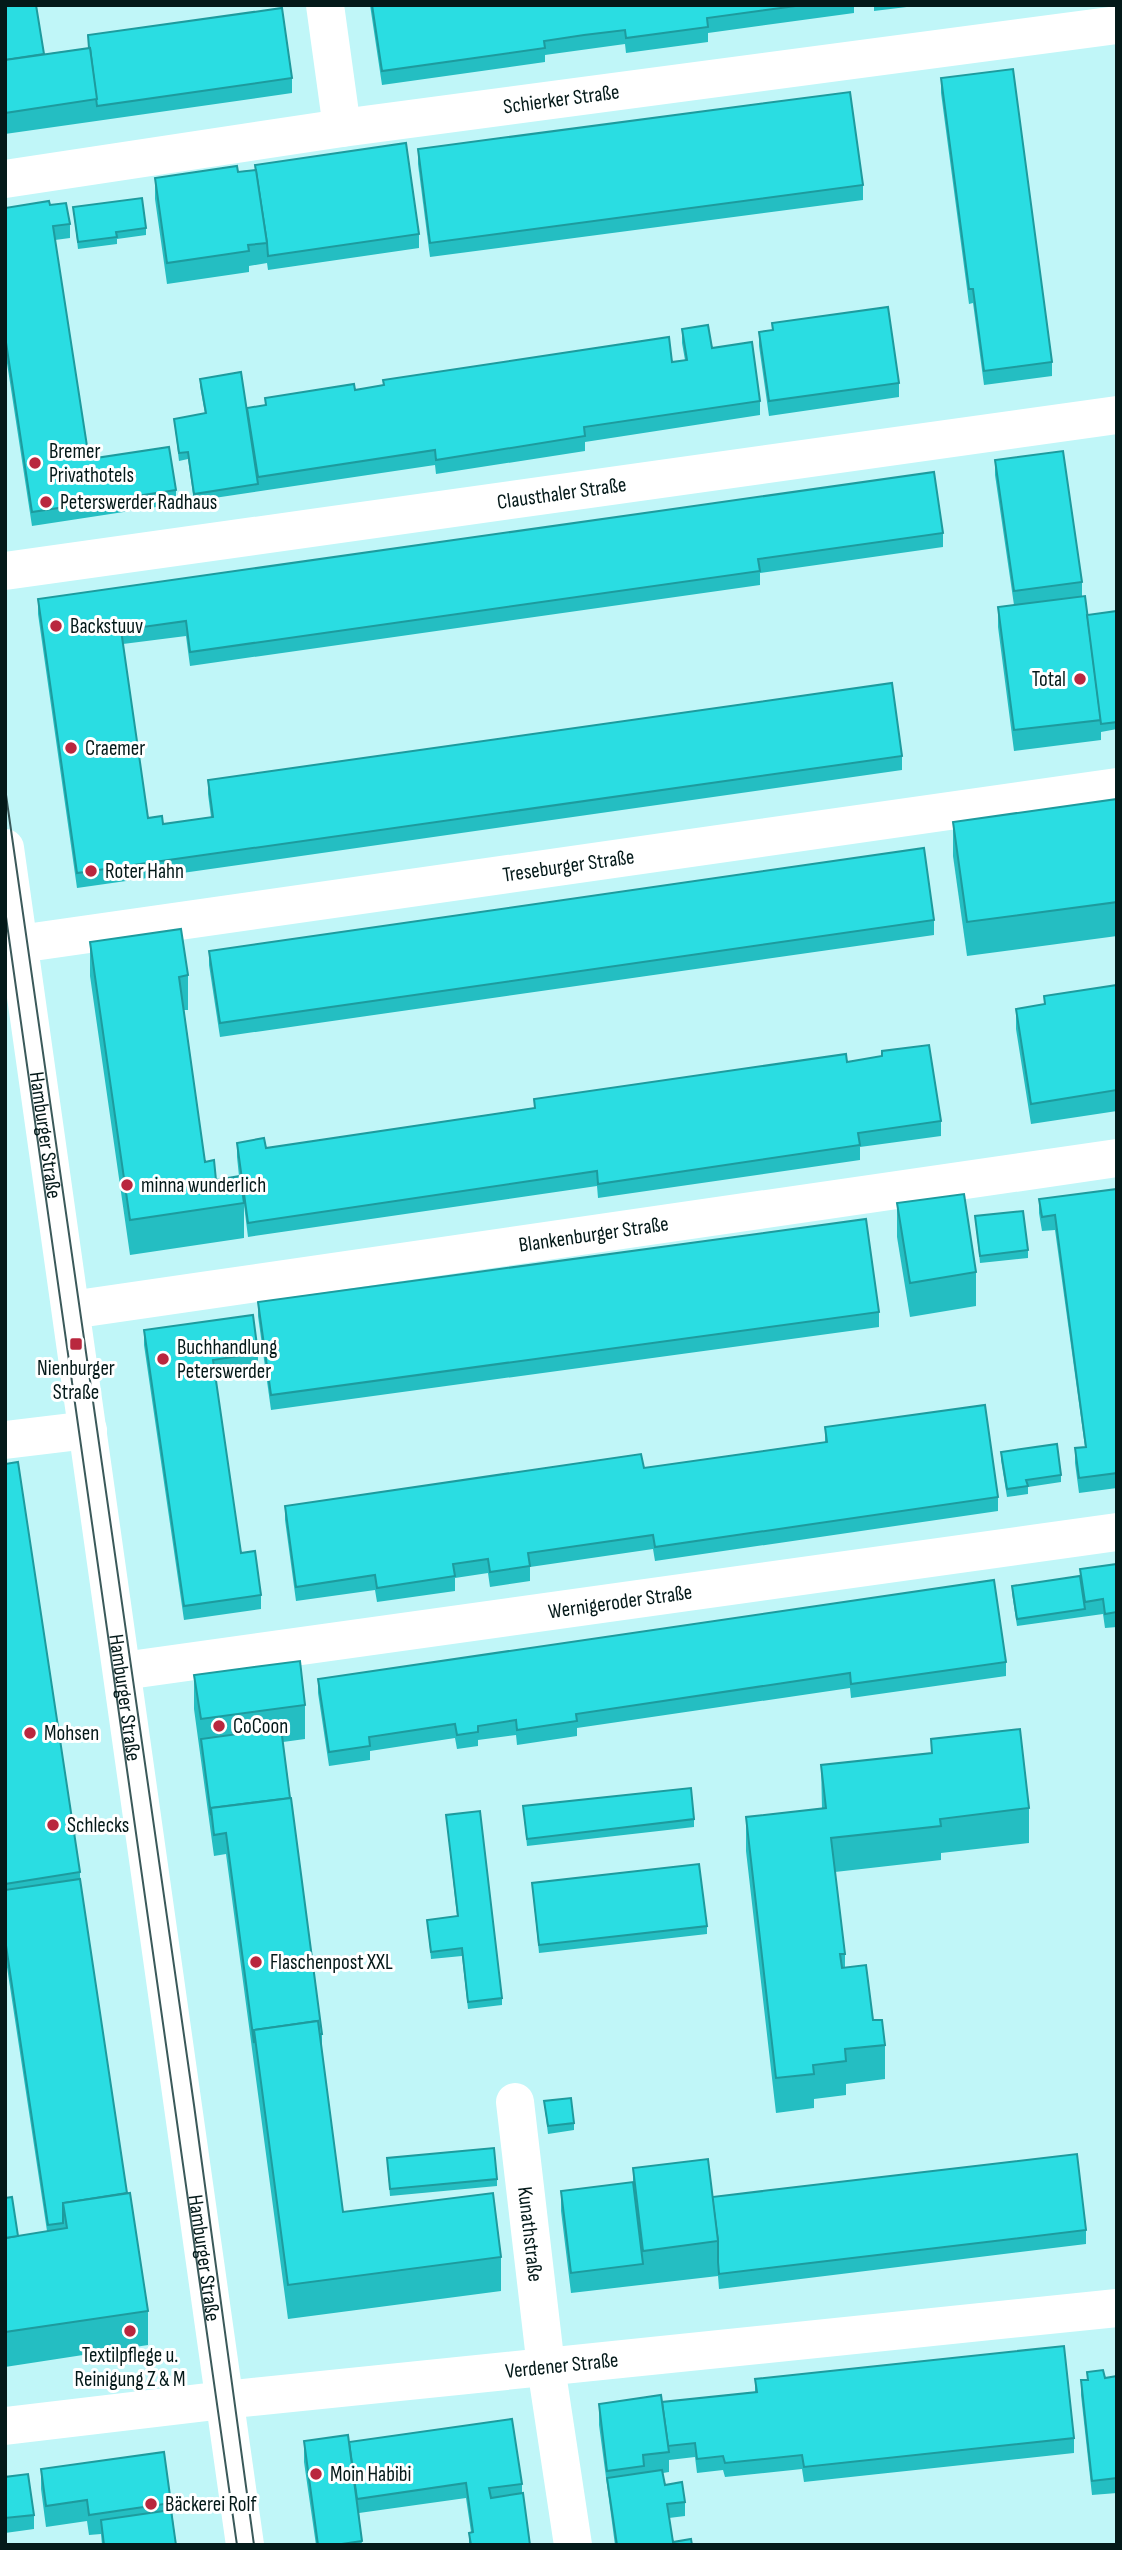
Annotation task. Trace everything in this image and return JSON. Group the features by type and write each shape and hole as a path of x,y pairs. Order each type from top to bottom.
{"street":[{"path":"325,5 342,128"},
{"name":"Schierker Straße","path":"5,179 342,128 1117,25"},
{"name":"Clausthaler Straße","path":"5,571 1117,415"},
{"name":"Treseburger Straße","path":"19,944 1117,787"},
{"name":"Hamburger Straße","path":"5,848 245,2545"},
{"name":"Blankenburger Straße","path":"71,1310 1117,1158"},
{"path":"5,1440 88,1430"},
{"name":"Wernigeroder Straße","path":"123,1671 1117,1532"},
{"name":"Kunathstraße","path":"515,2102 546,2367 573,2545"},
{"name":"Verdener Straße","path":"5,2426 224,2400 1117,2308"}],"building":[{"path":"5,5 36,5 44,54 5,60"},
{"path":"372,5 803,5 707,18 708,27 626,38 625,30 584,35 544,41 545,48 382,71"},
{"path":"282,8 292,78 97,106 88,35"},
{"path":"90,48 97,99 5,113 5,60"},
{"path":"1013,69 1052,362 984,371 973,289 969,289 941,78"},
{"path":"850,92 863,185 430,243 418,149"},
{"path":"406,143 419,234 268,256 255,165"},
{"path":"237,166 238,172 256,170 267,243 248,245 249,251 167,263 155,178"},
{"path":"142,198 146,228 116,232 117,237 78,242 73,207"},
{"path":"49,201 50,205 66,203 70,224 53,226 89,459 169,447 176,490 32,512 5,336 5,208"},
{"path":"888,307 899,383 769,401 759,332 773,330 772,323"},
{"path":"708,325 712,348 752,342 760,401 584,427 585,436 436,460 435,450 258,477 247,408 266,405 265,398 354,384 355,390 384,385 383,380 669,337 672,362 687,360 682,329"},
{"path":"241,372 258,484 194,494 188,452 179,453 174,419 206,413 200,379"},
{"path":"1063,451 1082,582 1014,591 995,460"},
{"path":"934,472 943,533 758,559 760,571 190,652 186,621 121,630 148,818 162,816 163,824 213,817 208,780 892,683 902,756 77,873 38,599"},
{"path":"1085,596 1101,720 1014,730 998,607"},
{"path":"1117,611 1117,722 1101,724 1087,615"},
{"path":"1117,799 1117,902 967,922 953,822"},
{"path":"924,848 934,920 220,1023 209,951"},
{"path":"181,929 188,975 179,977 205,1162 214,1160 216,1180 240,1176 244,1203 130,1220 90,942"},
{"path":"1117,985 1117,1090 1031,1104 1016,1009 1045,1004 1044,996"},
{"path":"929,1045 941,1121 858,1133 860,1145 598,1184 597,1171 248,1223 237,1143 264,1138 266,1148 535,1108 534,1099 846,1054 847,1062 882,1056 882,1051"},
{"path":"1117,1189 1117,1473 1079,1478 1075,1448 1086,1447 1055,1215 1042,1217 1039,1199"},
{"path":"964,1194 976,1272 910,1283 897,1203"},
{"path":"1023,1211 1028,1250 980,1256 975,1216"},
{"path":"866,1219 879,1312 271,1395 258,1302"},
{"path":"253,1315 258,1353 213,1360 241,1553 255,1551 261,1595 184,1606 144,1330"},
{"path":"985,1405 998,1497 655,1547 653,1535 528,1553 530,1566 490,1572 488,1559 453,1564 455,1576 377,1588 375,1575 296,1587 285,1506 641,1454 644,1468 827,1442 825,1427"},
{"path":"1057,1444 1061,1475 1026,1480 1028,1486 1007,1489 1001,1452"},
{"path":"18,1462 80,1872 5,1884 5,1464"},
{"path":"1117,1564 1117,1612 1105,1614 1103,1599 1085,1602 1080,1569"},
{"path":"1080,1576 1085,1609 1017,1619 1012,1586"},
{"path":"994,1580 1006,1662 851,1684 850,1673 576,1714 577,1721 517,1730 516,1720 478,1726 478,1732 457,1735 455,1724 369,1737 370,1746 329,1752 318,1679"},
{"path":"300,1661 305,1705 201,1719 194,1675"},
{"path":"281,1728 290,1798 211,1808 211,1815 201,1739"},
{"path":"1020,1729 1029,1808 940,1819 941,1826 831,1838 845,1954 840,1954 842,1968 866,1965 873,2020 882,2020 885,2045 845,2049 846,2061 813,2065 814,2074 776,2078 746,1817 826,1808 821,1765 932,1753 931,1739"},
{"path":"691,1788 694,1819 527,1839 523,1806"},
{"path":"291,1798 322,2034 319,2034 318,2021 254,2030 254,2043 226,1833 214,1835 211,1808"},
{"path":"480,1811 502,1998 468,2002 462,1948 431,1952 427,1920 458,1916 446,1815"},
{"path":"699,1864 707,1926 539,1945 532,1883"},
{"path":"80,1879 127,2193 63,2203 63,2223 48,2225 5,1939 5,1890"},
{"path":"318,2021 343,2212 493,2193 501,2257 288,2285 254,2030"},
{"path":"571,2098 574,2123 548,2126 544,2101"},
{"path":"494,2148 497,2179 390,2189 387,2158"},
{"path":"1077,2154 1086,2230 719,2274 712,2197"},
{"path":"708,2159 718,2241 643,2251 633,2168"},
{"path":"633,2182 643,2264 571,2273 561,2191"},
{"path":"130,2193 148,2311 5,2332 5,2238 67,2228 63,2203"},
{"path":"12,2197 18,2236 5,2238 5,2198"},
{"path":"1064,2346 1074,2438 804,2467 802,2455 725,2463 723,2456 697,2459 695,2443 668,2446 662,2402 757,2392 755,2379"},
{"path":"1103,2370 1105,2378 1117,2376 1117,2478 1092,2481 1081,2380 1088,2380 1087,2372"},
{"path":"661,2395 669,2452 643,2455 644,2466 607,2471 599,2404"},
{"path":"512,2419 522,2484 489,2488 491,2498 523,2493 530,2545 471,2545 469,2533 473,2532 466,2483 357,2499 349,2442"},
{"path":"348,2435 362,2541 318,2545 304,2441"},
{"path":"164,2452 171,2503 89,2515 87,2500 46,2506 41,2469"},
{"path":"662,2470 665,2485 682,2482 685,2502 667,2504 673,2542 691,2539 692,2545 617,2545 607,2478"},
{"path":"28,2474 34,2515 5,2518 5,2477"},
{"path":"171,2510 176,2545 104,2545 101,2520"}],"tram line":[{"path":"5,788 194,2105 254,2545"},
{"path":"5,910 237,2545"}],"place":[{"name":"Bremer Privathotels","path":"35,463"},
{"name":"Peterswerder Radhaus","path":"46,502"},
{"name":"Backstuuv","path":"56,626"},
{"name":"Total","path":"1080,679"},
{"name":"Craemer","path":"71,748"},
{"name":"Roter Hahn","path":"91,871"},
{"name":"minna wunderlich","path":"127,1185"},
{"name":"Nienburger Straße","path":"76,1344"},
{"name":"Buchhandlung Peterswerder","path":"163,1359"},
{"name":"CoCoon","path":"219,1726"},
{"name":"Mohsen","path":"30,1733"},
{"name":"Schlecks","path":"53,1825"},
{"name":"Flaschenpost XXL","path":"256,1962"},
{"name":"Textilpflege u. Reinigung Z & M","path":"130,2331"},
{"name":"Moin Habibi","path":"316,2474"},
{"name":"Bäckerei Rolf","path":"151,2504"}]}
